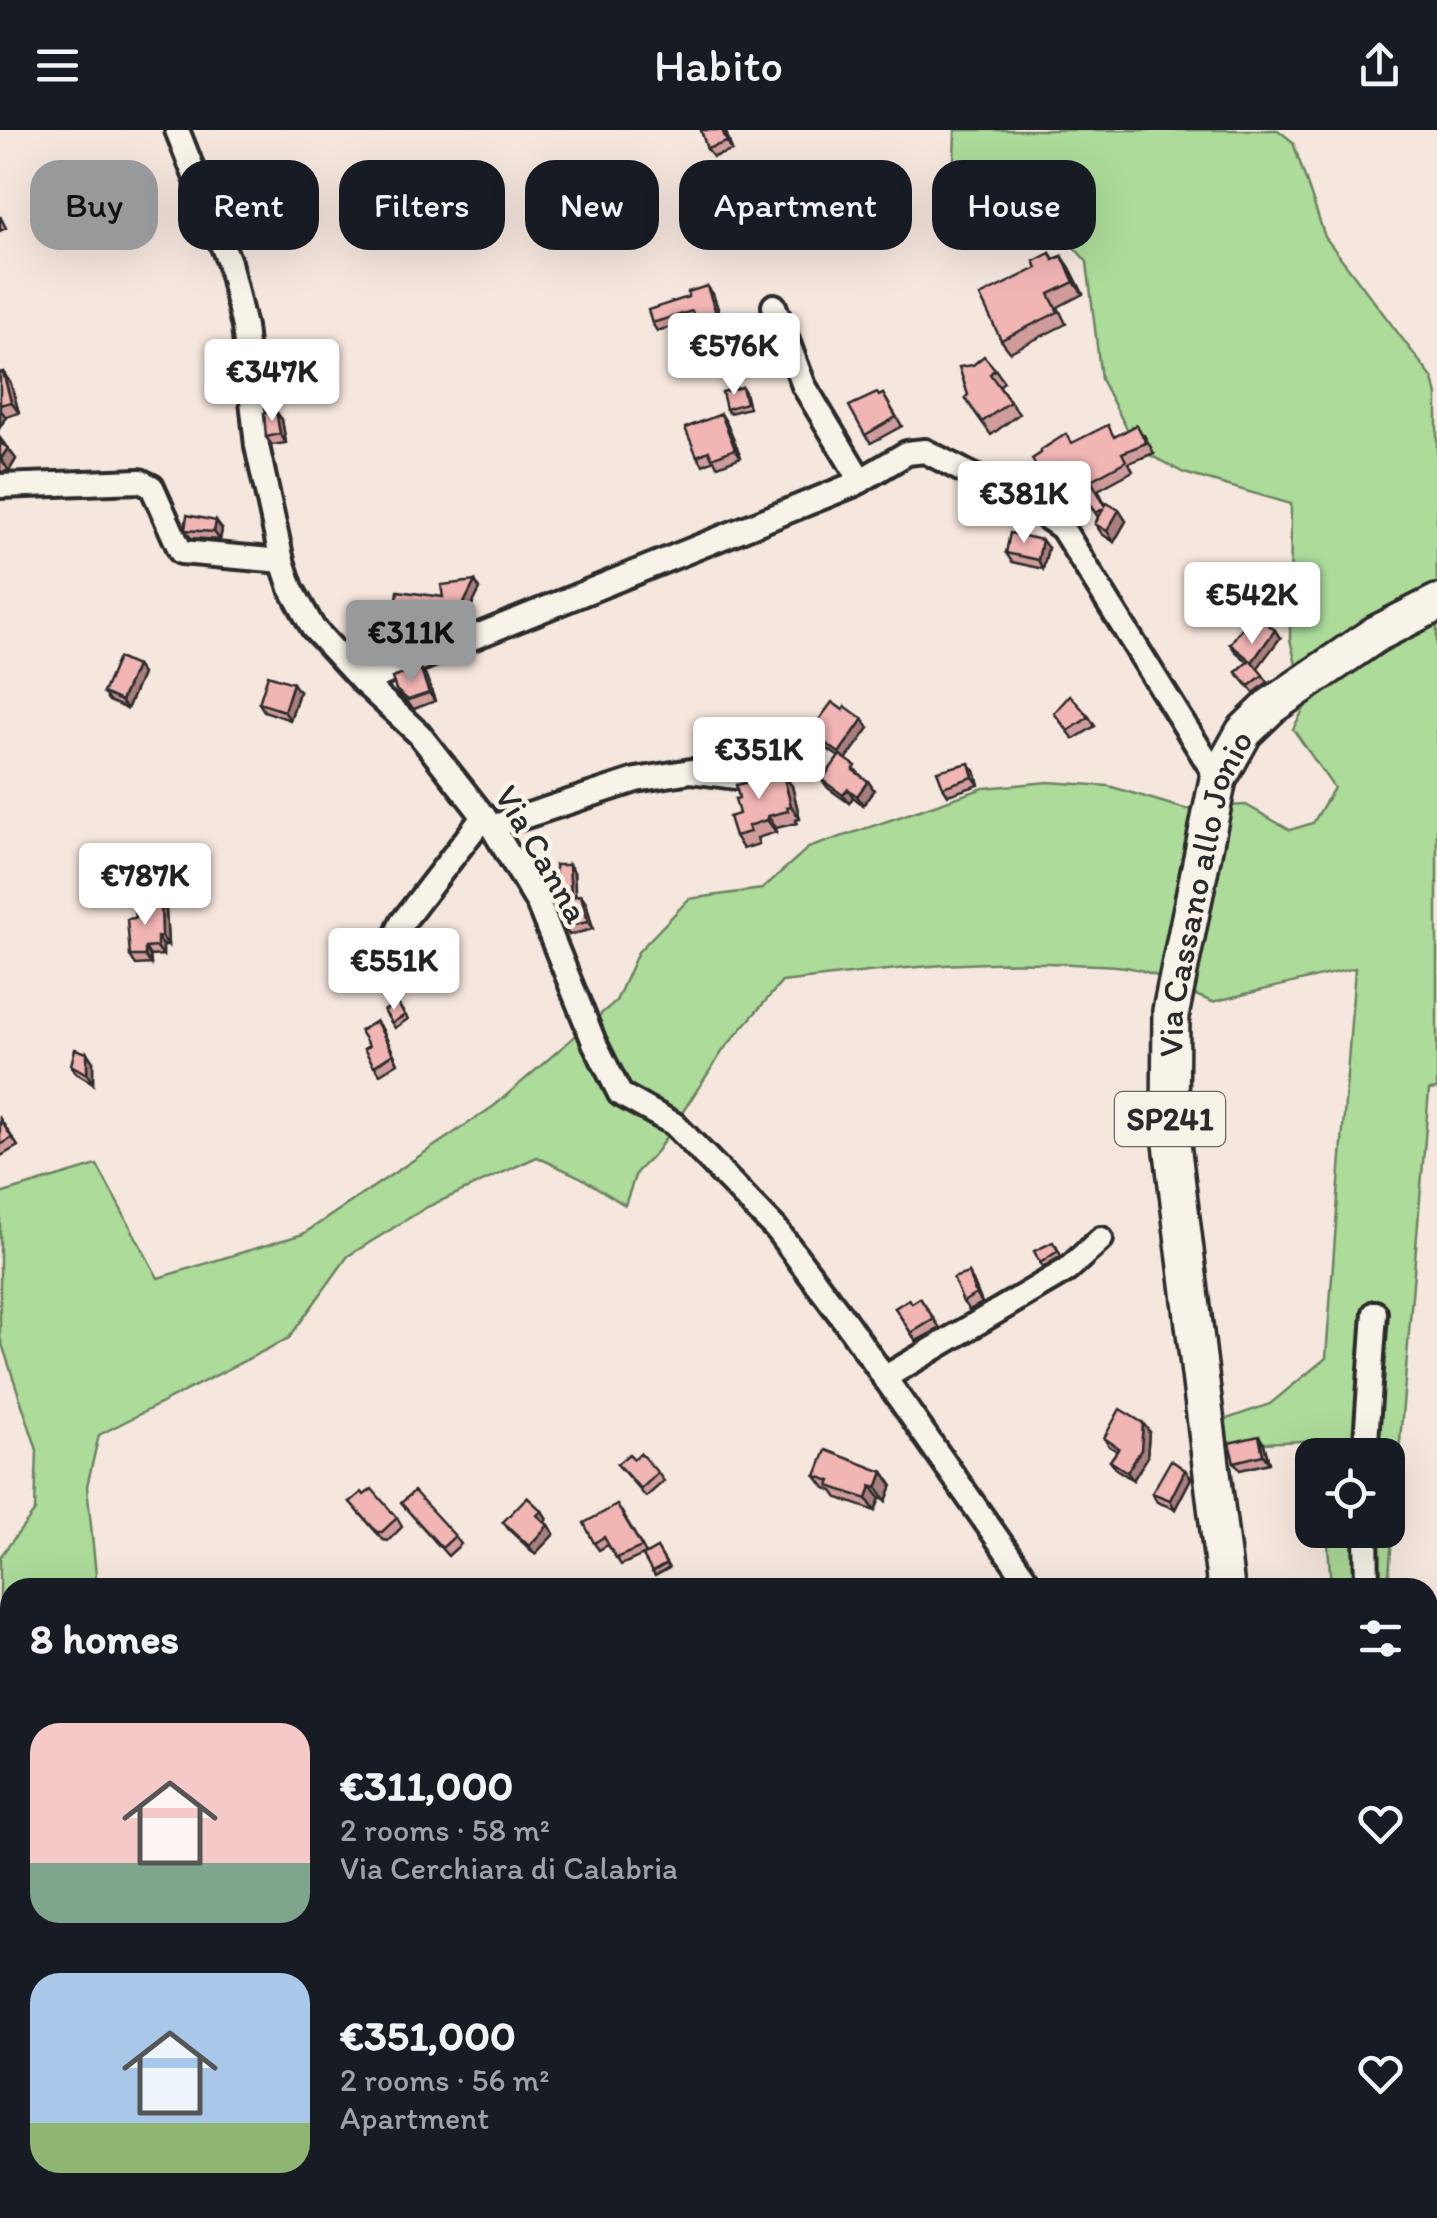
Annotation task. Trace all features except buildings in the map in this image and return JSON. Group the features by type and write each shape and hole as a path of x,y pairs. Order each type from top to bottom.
{"main road":[{"name":"Via Cassano allo Jonio","path":"1225,1578 1170,1128 1171,1011 1218,779 1244,732 1271,706 1376,634 1437,602"}],"street":[{"name":"Via Canna","path":"178,130 229,262 244,327 257,446 282,561 312,628 419,734 488,822 538,904 594,1042 620,1094 674,1124 776,1229 1025,1578"},
{"path":"774,306 804,386 862,480"},
{"path":"363,682 862,480 907,452 925,450 1027,504 1062,528 1218,779"},
{"path":"0,486 140,481 152,487 182,552 282,561"},
{"path":"378,979 401,924 488,822 636,780 691,770 743,778 795,753"},
{"path":"884,1378 1067,1270 1101,1239"},
{"path":"1364,1438 1374,1313"},
{"path":"1366,1548 1367,1578"}],"green space":[{"path":"955,130 1278,130 1293,142 1325,237 1433,379 1437,395 1437,1089 1429,1090 1400,1438 1295,1438 1295,1441 1227,1445 1218,1422 1270,1404 1326,1358 1355,968 1212,1002 1193,994 1227,806 1246,805 1290,830 1313,823 1334,788 1293,729 1310,697 1297,669 1290,639 1291,504 1184,473 1137,448 1101,379 1087,262 1076,250 1096,250 1096,160 954,160"},
{"path":"1048,782 1109,786 1198,810 1163,979 1119,966 1000,963 891,969 782,982 724,1049 657,1151 636,1173 625,1205 580,1177 537,1157 427,1207 348,1256 289,1338 99,1435 87,1486 94,1578 0,1578 0,1557 35,1511 37,1450 0,1338 0,1194 97,1165 158,1278 303,1234 494,1106 616,1001 638,952 689,899 762,889 808,848 984,788"},
{"path":"1328,1548 1391,1548 1389,1578 1330,1578"}]}
